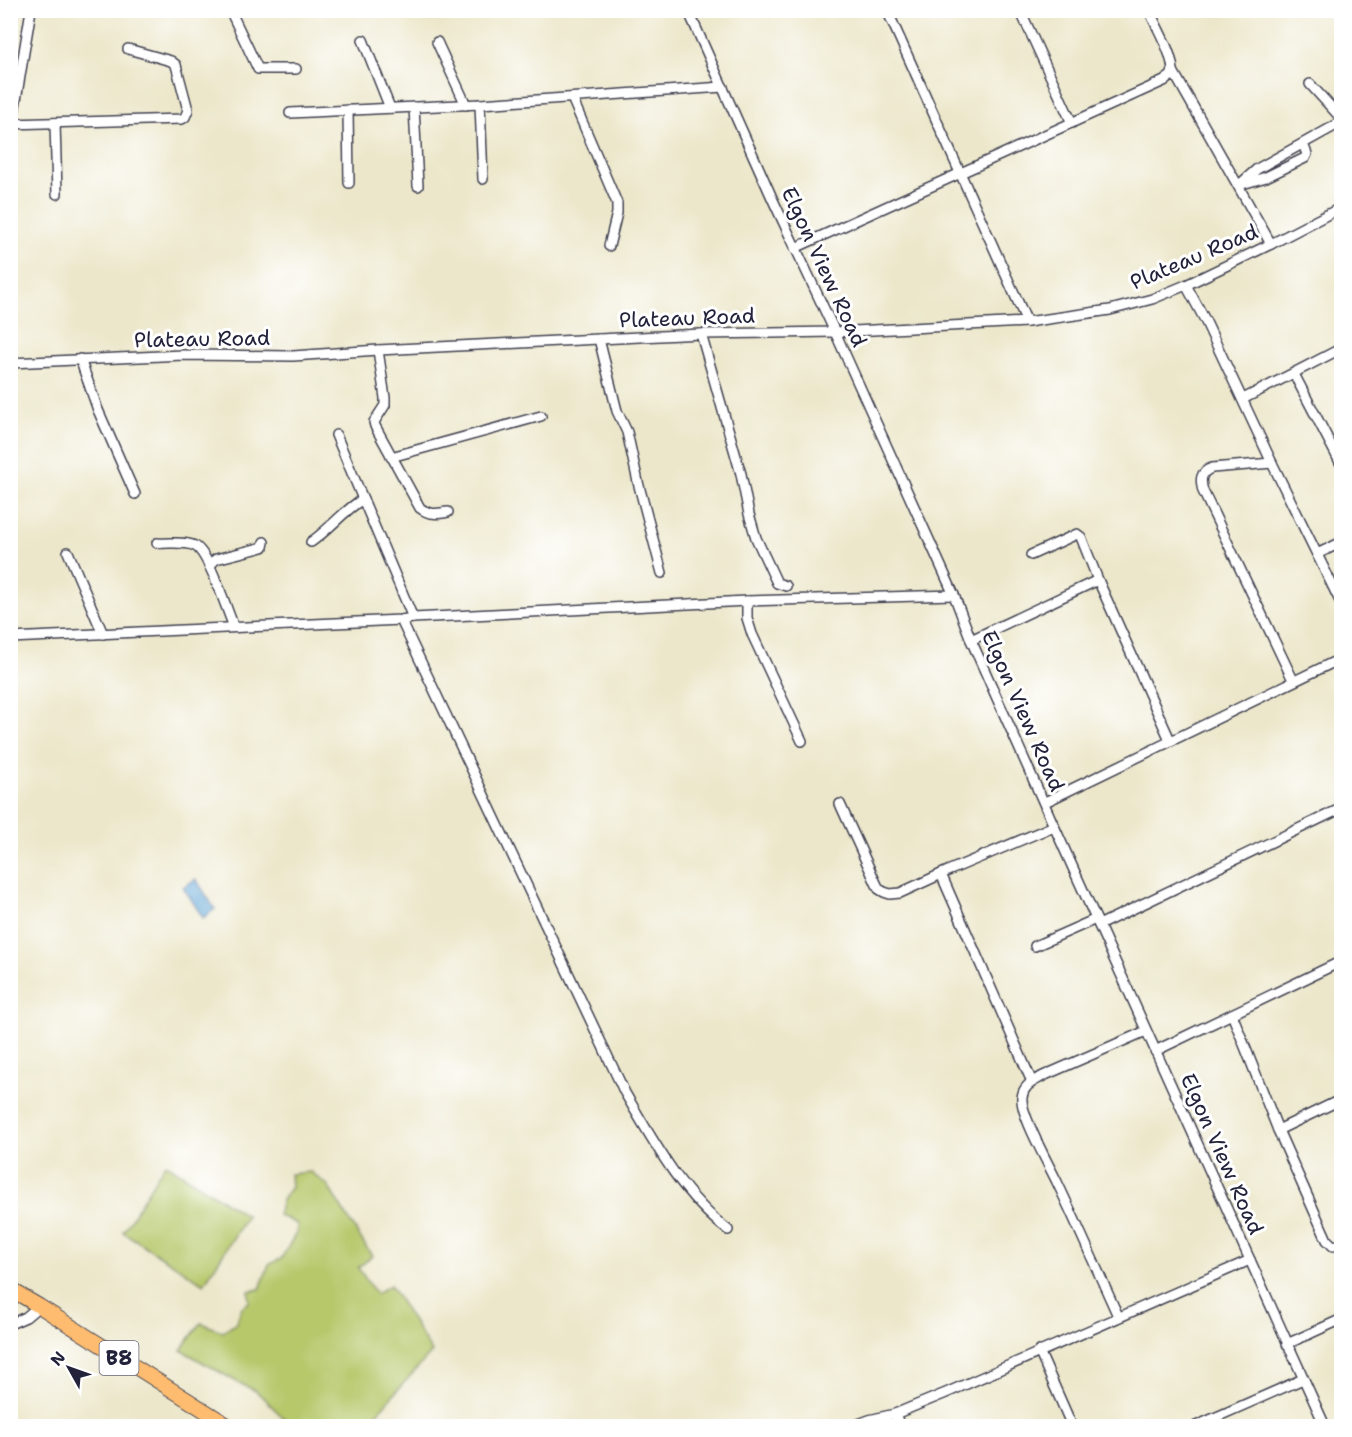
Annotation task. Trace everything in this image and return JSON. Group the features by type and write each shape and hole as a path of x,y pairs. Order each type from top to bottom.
{"highway":[{"name":"B8","path":"10,1289 229,1426"}],"street":[{"path":"31,10 11,124 182,119 185,117 188,110 176,65 171,61 128,49"},
{"path":"230,10 258,69 296,69"},
{"name":"Elgon View Road","path":"688,10 772,200 835,332 954,595 971,640 1054,826 1325,1426"},
{"path":"887,10 1027,322"},
{"path":"1020,10 1072,123"},
{"path":"795,248 1164,81 1171,76 1173,65 1149,10"},
{"path":"363,40 390,108"},
{"path":"437,42 466,105"},
{"path":"10,66 21,68"},
{"path":"1173,71 1271,244"},
{"path":"1239,185 1257,169 1338,124 1340,117 1310,84"},
{"path":"290,113 466,105 723,87"},
{"path":"572,98 617,203 617,213 609,246"},
{"path":"480,104 483,179"},
{"path":"414,107 418,186"},
{"path":"348,110 349,183"},
{"path":"55,123 57,194"},
{"name":"Plateau Road","path":"10,363 183,355 293,356 700,334 835,332 1027,322 1110,310 1152,299 1271,244 1341,207"},
{"path":"1186,285 1205,320 1341,605"},
{"path":"700,334 741,474 756,538 774,579 777,583 786,586"},
{"path":"599,339 617,411 627,432 662,573"},
{"path":"1243,399 1341,348"},
{"path":"378,350 386,398 385,405 374,422 380,438 420,508 430,513 448,512"},
{"path":"80,359 98,410 135,494"},
{"path":"1294,374 1341,466"},
{"path":"391,457 541,416"},
{"path":"336,435 413,618"},
{"path":"1272,463 1212,468 1204,472 1201,479 1203,491 1293,680"},
{"path":"311,542 363,499"},
{"path":"1031,555 1077,534 1081,537 1170,740"},
{"path":"210,567 216,559 263,547 264,542"},
{"path":"1317,554 1341,542"},
{"path":"157,543 195,546 202,552 234,627"},
{"path":"68,552 103,634"},
{"path":"971,640 1098,580"},
{"path":"10,638 747,602 954,595"},
{"path":"747,602 747,618 752,634 802,741"},
{"path":"401,620 625,1092 656,1146 686,1187 712,1218 728,1230"},
{"path":"1045,802 1341,658"},
{"path":"840,804 879,889 890,894 900,893 1054,826"},
{"path":"1035,946 1098,922 1341,808"},
{"path":"941,874 1032,1082"},
{"path":"1155,1051 1341,961"},
{"path":"1232,1014 1278,1130 1327,1240 1333,1246 1341,1244"},
{"path":"1118,1316 1024,1114 1022,1098 1023,1090 1032,1082 1146,1031"},
{"path":"1278,1130 1341,1100"},
{"path":"853,1426 870,1423 946,1393 1250,1260"},
{"path":"10,1324 26,1317 39,1306"},
{"path":"1287,1344 1341,1319"},
{"path":"1039,1351 1072,1426"},
{"path":"1196,1426 1303,1379"},
{"path":"895,1414 900,1426"}],"green space":[{"path":"165,1163 247,1216 204,1284 123,1232"},
{"path":"311,1172 327,1185 372,1256 358,1268 376,1294 390,1285 432,1352 365,1426 292,1426 256,1391 181,1350 201,1323 223,1332 236,1323 242,1307 249,1302 249,1291 260,1289 269,1264 281,1259 297,1232 297,1224 278,1215 282,1200 291,1187 290,1174"}],"water":[{"path":"196,879 215,909 203,918 183,887"}]}
